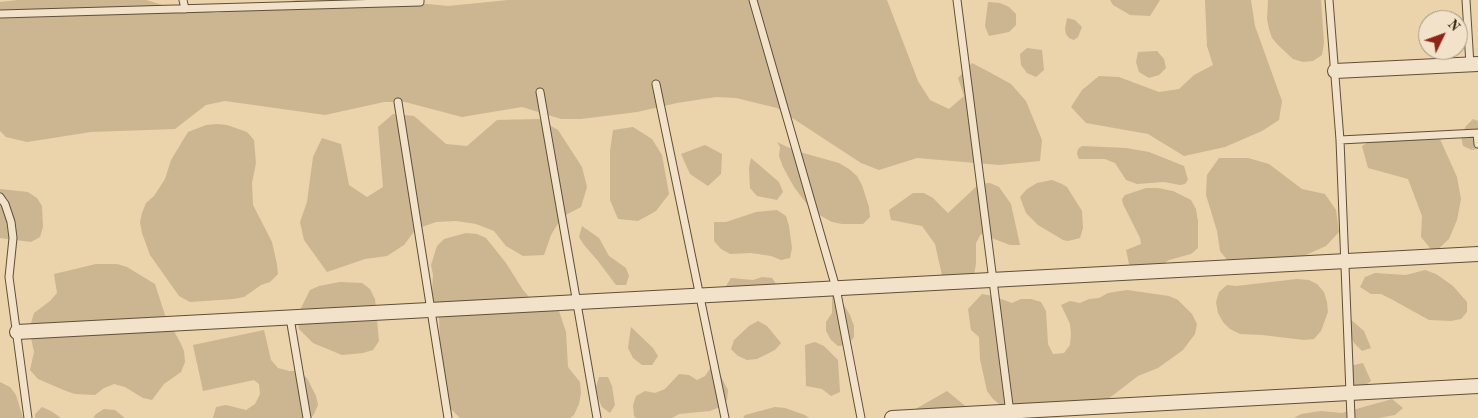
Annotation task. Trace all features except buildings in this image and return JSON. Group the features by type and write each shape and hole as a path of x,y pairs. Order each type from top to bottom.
{"street":[{"path":"1335,71 1474,64"},
{"path":"17,332 1478,254"},
{"path":"892,418 1010,415 1478,386"}],"lane":[{"path":"183,0 184,9"},
{"path":"0,14 420,2 420,0"},
{"path":"753,0 836,288 861,418"},
{"path":"957,0 1010,415"},
{"path":"1329,0 1340,140 1351,418"},
{"path":"1466,0 1474,64"},
{"path":"656,84 725,418"},
{"path":"540,92 597,418"},
{"path":"398,102 448,418"},
{"path":"1340,140 1478,133 1478,144"},
{"path":"0,197 5,204 11,222 13,238 10,277 28,418"},
{"path":"290,318 307,418"}],"shaded area":[{"path":"18,0 146,0 176,9 217,13 297,0 387,0 448,6 508,0 887,0 918,81 930,100 949,109 964,96 958,78 972,63 1011,84 1026,101 1042,140 1040,161 999,165 917,158 879,170 861,163 777,108 736,98 716,97 637,112 581,119 561,119 522,107 462,117 405,102 384,102 325,115 225,101 206,105 175,129 91,132 27,142 6,137 0,131 0,2"},
{"path":"1110,0 1160,0 1150,16 1130,15 1113,5"},
{"path":"1205,0 1251,0 1255,26 1282,101 1279,120 1262,131 1225,147 1184,156 1148,134 1086,123 1071,107 1082,90 1099,76 1119,77 1159,92 1179,89 1194,75 1213,65 1207,46"},
{"path":"1268,0 1321,0 1324,43 1322,55 1313,61 1303,62 1293,59 1279,46 1272,38 1269,29 1267,19"},
{"path":"988,2 1000,3 1009,7 1016,14 1016,25 1009,32 989,36 985,26"},
{"path":"1067,18 1075,20 1082,27 1078,37 1074,40 1066,34"},
{"path":"1027,48 1042,50 1044,70 1036,77 1027,73 1021,65 1020,54"},
{"path":"1157,51 1164,59 1166,68 1159,75 1149,78 1139,72 1136,62 1138,52"},
{"path":"393,114 414,116 446,144 467,146 497,120 539,119 558,130 582,167 587,187 581,207 562,217 551,235 544,255 523,256 506,246 494,231 476,224 456,221 436,222 416,229 404,245 387,256 365,259 327,272 304,240 300,222 307,202 313,157 322,138 341,144 349,185 367,197 383,187 378,127"},
{"path":"1473,119 1478,121 1478,149 1472,150 1463,146 1461,136 1466,126"},
{"path":"206,125 227,125 247,132 254,140 256,163 252,183 253,205 272,242 278,274 270,282 261,285 244,297 190,302 179,296 150,255 140,222 146,203 154,196 165,179 171,160 188,132"},
{"path":"633,127 652,139 662,155 669,194 656,211 638,221 618,219 610,200 610,151 613,130"},
{"path":"1421,133 1440,139 1457,177 1461,199 1457,220 1449,239 1434,253 1421,237 1422,216 1408,179 1368,168 1362,146 1380,135"},
{"path":"777,142 796,151 839,163 849,169 857,176 862,185 870,217 863,224 842,224 832,222 812,211 794,187 783,167 779,156 780,147"},
{"path":"705,145 722,154 721,174 708,186 690,174 681,154"},
{"path":"1082,146 1126,148 1149,152 1184,166 1188,180 1185,184 1180,185 1164,182 1137,184 1126,180 1115,163 1105,159 1079,159 1078,149"},
{"path":"751,158 779,182 783,192 777,200 757,196 750,188 749,168"},
{"path":"1219,158 1248,158 1269,164 1302,189 1325,194 1336,210 1339,232 1326,246 1270,271 1232,266 1220,251 1217,231 1206,195 1207,175"},
{"path":"1052,180 1067,187 1082,211 1083,228 1080,238 1068,241 1063,240 1038,225 1026,213 1020,197 1027,189 1037,183"},
{"path":"990,183 999,187 1011,204 1020,245 1010,245 981,234 976,243 974,275 947,286 942,275 935,244 922,226 891,220 889,210 913,193 924,193 933,198 948,213 979,184"},
{"path":"1146,188 1173,191 1191,200 1196,209 1198,221 1198,248 1191,254 1169,260 1152,272 1131,269 1126,250 1141,244 1122,199 1125,195"},
{"path":"0,189 28,192 37,198 42,206 43,227 40,237 31,242 0,238"},
{"path":"777,210 786,216 789,226 792,248 790,258 781,260 771,256 751,253 730,254 721,249 714,241 714,222 726,222 756,212"},
{"path":"582,226 599,238 609,256 626,268 629,276 626,285 616,285 584,245 579,237"},
{"path":"466,233 477,234 486,238 530,298 559,311 566,332 568,367 580,382 579,404 574,415 570,418 460,418 446,404 441,373 439,318 431,306 433,275 431,265 437,246 444,239"},
{"path":"96,264 117,264 127,267 155,284 165,315 184,351 185,362 181,372 164,384 152,400 143,398 125,387 114,384 104,388 95,395 75,394 38,379 30,370 34,352 30,333 31,323 34,313 57,293 54,274"},
{"path":"1425,270 1436,274 1453,286 1467,302 1467,312 1461,319 1451,321 1429,320 1381,294 1371,294 1360,287 1365,277 1375,273 1406,275"},
{"path":"762,277 772,278 778,287 774,296 764,299 753,299 733,293 726,286 731,278 753,280"},
{"path":"1297,279 1309,280 1317,284 1324,292 1327,302 1328,312 1321,331 1314,339 1304,340 1240,334 1230,329 1218,313 1216,302 1219,292 1227,285 1236,286"},
{"path":"340,282 362,283 370,289 375,299 379,341 373,350 342,355 313,343 299,329 298,318 310,290 319,286"},
{"path":"832,290 839,297 850,315 854,326 854,337 848,345 838,346 831,340 826,331 826,322 832,313"},
{"path":"1127,290 1169,296 1178,300 1192,314 1197,324 1195,334 1183,350 1158,368 1138,376 1103,403 1009,412 993,399 987,391 980,359 979,337 971,330 968,309 982,294 1012,303 1021,299 1041,302 1046,311 1048,344 1053,354 1064,353 1070,345 1070,324 1061,305 1070,301 1080,303 1089,299 1099,298 1108,293"},
{"path":"1349,318 1364,331 1371,348 1362,351 1354,343 1345,324"},
{"path":"758,321 767,326 781,343 775,350 757,359 747,360 738,356 731,349 734,340 749,326"},
{"path":"631,327 653,348 658,356 652,365 642,365 633,358 628,348"},
{"path":"264,330 271,360 278,368 299,371 307,378 316,396 318,405 314,414 311,418 213,418 216,407 226,405 246,410 255,404 260,394 259,384 254,380 203,391 193,345"},
{"path":"815,342 824,346 838,360 840,392 831,396 822,389 806,386 805,345"},
{"path":"1363,363 1371,381 1363,387 1353,386 1349,366"},
{"path":"711,367 719,373 728,390 727,400 720,407 710,411 679,414 672,418 636,418 634,416 633,405 636,396 645,391 655,393 665,389 679,374 689,375 697,380 705,376"},
{"path":"599,377 608,377 612,386 615,405 610,413 602,407 598,398 596,387"},
{"path":"0,382 10,387 16,395 23,418 0,418"},
{"path":"947,391 980,418 912,411"},
{"path":"1392,399 1403,408 1395,415 1379,418 1294,418 1301,414 1321,411 1342,413"},
{"path":"42,407 61,418 35,418 35,414"},
{"path":"775,407 785,408 809,418 743,418 745,415"},
{"path":"104,409 115,410 125,418 93,418"}]}
